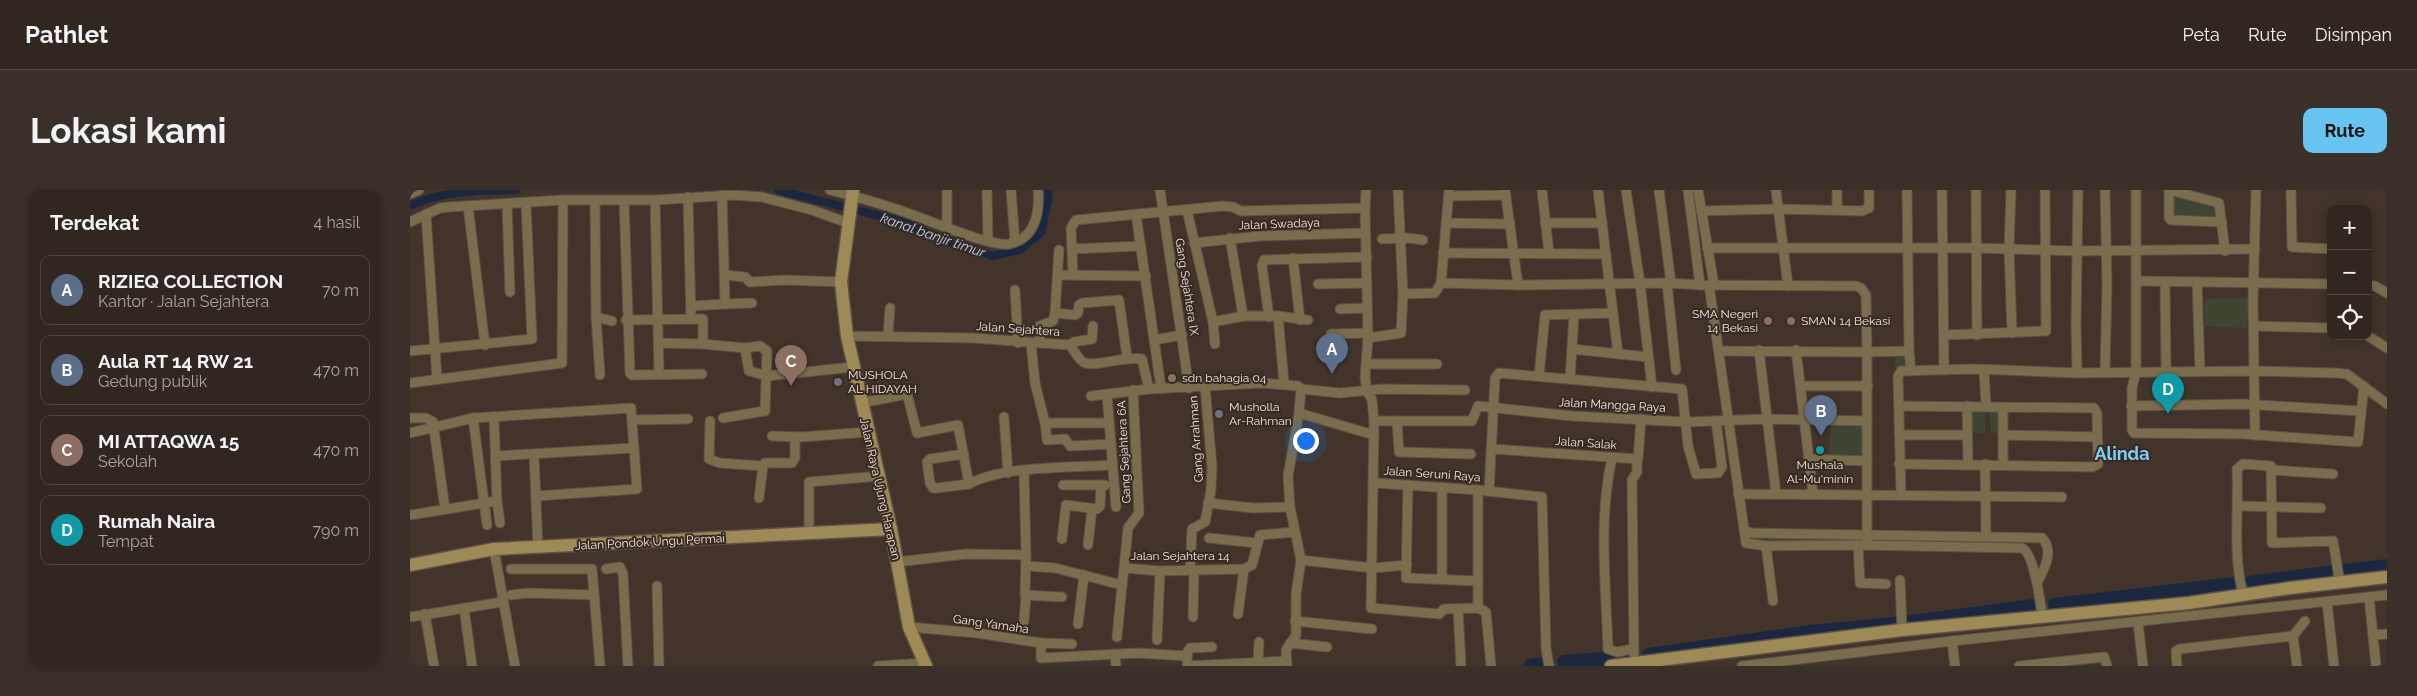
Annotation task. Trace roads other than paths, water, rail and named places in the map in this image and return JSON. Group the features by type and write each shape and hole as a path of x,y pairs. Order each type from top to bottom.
{"street":[{"path":"410,194 419,190"},
{"path":"830,190 851,205"},
{"path":"947,190 947,226"},
{"path":"987,190 988,241"},
{"path":"1012,190 1014,242"},
{"path":"410,222 446,207 526,204 563,200 655,200 722,195 762,197 812,210 851,205 947,226 988,241 1004,244 1022,239 1035,224 1038,212 1038,190"},
{"name":"Gang Sejahtera IX","path":"1160,190 1189,388"},
{"path":"1366,190 1365,232 1368,336 1365,377 1367,391 1372,400 1374,422 1371,608 1439,614 1444,609 1478,608 1487,613 1490,666"},
{"path":"1331,334 1368,336 1401,333 1403,294 1398,190"},
{"path":"1542,190 1549,253"},
{"path":"1598,190 1618,354"},
{"path":"1626,190 1640,283 1652,387"},
{"path":"1659,190 1676,370"},
{"path":"1688,190 1710,285 1746,543 1766,546 1863,545 2022,548 2028,552 2033,573 2038,581 2042,613"},
{"path":"1698,190 1709,248 1710,285"},
{"path":"1776,190 1788,286"},
{"path":"1837,190 1837,209"},
{"path":"1701,211 1867,209 1869,205 1869,190"},
{"path":"1907,190 1909,351 1911,371"},
{"path":"1942,190 1944,370"},
{"path":"1976,190 1976,335"},
{"path":"2011,190 2009,249 2012,333"},
{"path":"1944,335 2046,331 2046,190"},
{"path":"2077,373 2076,251 2078,190"},
{"path":"2105,190 2105,372"},
{"path":"2136,190 2136,372 2132,406 2132,430 2136,434 2255,435 2358,442 2364,386"},
{"path":"2255,435 2254,282 2256,190"},
{"path":"2291,190 2292,247 2327,249"},
{"path":"2222,222 2171,220 2169,218 2169,191 2214,200 2219,203 2222,222 2225,251"},
{"path":"1403,294 1435,293 1441,283 1449,193 1506,193 1518,286"},
{"path":"722,195 725,304"},
{"path":"688,197 691,319"},
{"path":"410,383 562,363 563,200"},
{"path":"595,200 596,317 600,375"},
{"path":"624,200 626,320 631,374 702,374"},
{"path":"655,200 659,373"},
{"path":"410,351 532,339 526,204"},
{"path":"507,205 510,292"},
{"name":"Jalan Raya Ujung Harapan","path":"851,205 841,282 847,336 861,403 892,529 909,627 925,665"},
{"path":"468,206 486,345"},
{"path":"1073,275 1071,228 1076,220 1223,206 1234,206 1241,211 1365,208"},
{"path":"1187,210 1213,322 1216,344"},
{"path":"426,214 437,379"},
{"path":"1136,214 1161,388"},
{"path":"1446,223 1510,224"},
{"path":"1545,223 1602,223"},
{"name":"Jalan Swadaya","path":"1194,243 1230,238 1365,232"},
{"path":"1230,238 1242,316"},
{"path":"1382,239 1423,240"},
{"path":"1072,249 1141,246"},
{"path":"1709,248 1783,246 2076,251 2255,250"},
{"path":"1059,250 1053,321 1040,326 1035,343 1035,383 1047,440 1065,439 1070,446 1111,444"},
{"path":"1443,253 1606,254"},
{"path":"1284,384 1274,316 1262,263 1267,260 1293,258 1367,257"},
{"path":"1213,322 1242,316 1274,316 1304,320 1293,258"},
{"path":"725,275 746,277 750,282 786,280 841,282"},
{"path":"1058,275 1146,276"},
{"path":"2137,281 2165,283 2327,284"},
{"path":"2198,282 2200,371"},
{"path":"1318,284 1367,283"},
{"path":"1441,283 1518,286 1669,283 1861,288 1867,298 1868,421 1867,534 1863,545 1860,583 1886,584"},
{"path":"2165,283 2166,371"},
{"path":"2372,286 2387,293"},
{"path":"1015,290 1018,343"},
{"path":"1055,313 1075,315 1081,303 1119,300 1127,357 1142,359 1149,389"},
{"path":"691,306 752,303"},
{"path":"888,335 890,308"},
{"path":"1340,309 1368,308"},
{"path":"1539,376 1545,315 1613,313"},
{"path":"1570,379 1574,315"},
{"path":"596,317 612,321"},
{"path":"626,320 658,318 703,319 703,344"},
{"path":"1070,345 1074,342 1092,340 1093,326"},
{"path":"2254,326 2327,328"},
{"name":"Jalan Sejahtera","path":"847,336 888,335 972,338 1018,343 1070,345 1081,361 1088,364 1127,357"},
{"path":"1154,340 1182,335"},
{"path":"2372,339 2387,348"},
{"path":"659,343 703,344 745,348 764,347 767,351 765,411 723,418"},
{"path":"745,348 749,371 767,376 853,367"},
{"path":"1572,349 1648,357"},
{"path":"1759,350 1776,494"},
{"path":"1796,350 1813,494"},
{"path":"1719,351 1909,351"},
{"path":"1367,364 1437,364"},
{"path":"1984,370 1986,406"},
{"path":"1901,494 1899,374 1901,371 1984,370 2077,373 2254,371 2347,374 2387,404"},
{"path":"1489,491 1496,378 1499,373 1682,389 1687,422 1688,446 1696,474 1718,473 1722,467 1716,421"},
{"path":"1092,396 1161,388 1284,384 1298,386 1301,389 1340,393 1390,389 1465,390"},
{"name":"Gang Arrahman","path":"1192,570 1192,528 1206,522 1211,490 1212,467 1205,386"},
{"path":"1800,386 1868,386"},
{"path":"1212,646 1190,648 1187,656 1188,666 1258,662 1287,663 1286,650 1296,635 1296,594 1301,560 1290,507 1288,476 1301,389"},
{"name":"Gang Sejahtera 6A","path":"1124,568 1128,528 1140,513 1133,390"},
{"path":"861,403 907,394 916,432 958,425 969,484"},
{"path":"1107,395 1116,507"},
{"path":"2132,406 2254,405 2360,411"},
{"name":"Jalan Mangga Raya","path":"1397,421 1472,421 1478,406 1572,416 1687,422 1766,419 1868,421"},
{"path":"1899,406 2094,408 2098,413 2098,461 2095,466 1899,464"},
{"path":"1967,406 1968,464"},
{"path":"2003,407 2003,464"},
{"path":"410,434 473,418 630,408 632,410 636,489 536,496"},
{"path":"1298,413 1374,435"},
{"path":"494,417 497,501 500,523"},
{"path":"1004,417 1008,473"},
{"path":"410,418 431,419 445,509"},
{"path":"473,418 487,525"},
{"path":"632,420 688,419"},
{"path":"1634,656 1632,480 1637,472 1641,419"},
{"path":"710,421 709,459 720,463 763,466"},
{"path":"1374,422 1397,421 1399,452 1471,454"},
{"path":"1044,423 1109,423"},
{"path":"772,436 795,437 868,432"},
{"path":"1899,435 1967,435"},
{"path":"2003,435 2097,437"},
{"path":"760,498 765,462 792,463 795,458 795,437"},
{"path":"496,456 634,448"},
{"name":"Jalan Salak","path":"1492,449 1637,459"},
{"path":"964,454 930,459 927,462 930,483 933,488 969,484 1008,473 1112,465"},
{"path":"534,455 538,547"},
{"path":"1612,458 1608,480 1604,541 1608,649 1634,656"},
{"path":"1809,459 1867,461"},
{"path":"1985,464 1986,537"},
{"path":"2243,592 2239,572 2238,467 2243,464 2270,465 2272,543 2330,539 2336,550 2339,577"},
{"path":"2271,470 2333,474"},
{"path":"1024,471 1026,555 1024,621"},
{"path":"809,534 809,482 880,476"},
{"name":"Jalan Seruni Raya","path":"1373,481 1376,483 1541,496 1543,500 1549,666"},
{"path":"1063,484 1113,484"},
{"path":"1062,539 1066,504 1092,509 1099,507 1101,485"},
{"path":"1408,485 1407,565 1405,575 1408,579 1478,581"},
{"path":"1442,487 1442,579"},
{"path":"1478,490 1478,608"},
{"path":"1738,494 1901,494 2062,497"},
{"path":"410,514 497,501"},
{"path":"1208,503 1253,508 1290,507"},
{"path":"2239,506 2321,508"},
{"path":"1088,545 1092,509"},
{"name":"Jalan Pondok Ungu Permai","path":"410,564 494,549 892,529"},
{"path":"1744,530 1753,533 2042,538 2048,548 2048,560 2038,581"},
{"path":"1209,538 1257,543 1258,537 1262,534 1295,532"},
{"name":"Jalan Sejahtera 14","path":"1117,637 1124,568 1192,570 1244,568 1252,565 1257,543"},
{"path":"1766,546 1773,601"},
{"path":"494,549 515,666"},
{"path":"897,562 966,554 1026,555"},
{"path":"1301,560 1373,568 1407,565"},
{"path":"1026,566 1055,568 1122,584"},
{"path":"606,569 620,567 623,574 628,666"},
{"path":"511,569 591,568 600,666"},
{"path":"1238,614 1244,568"},
{"path":"1158,640 1160,570"},
{"path":"1192,570 1193,617"},
{"path":"1078,624 1084,575"},
{"path":"1611,666 1634,656 1902,625 2290,588 2339,577 2387,577"},
{"path":"1900,580 1902,625"},
{"path":"657,586 659,666"},
{"path":"511,595 528,593 594,595"},
{"path":"1742,666 1765,665 1952,641 2138,623 2387,595"},
{"path":"1026,596 1062,597"},
{"path":"2369,598 2376,666"},
{"path":"410,617 502,602"},
{"path":"2326,602 2334,666"},
{"path":"464,608 472,666"},
{"path":"1458,609 1461,666"},
{"path":"425,614 434,666"},
{"path":"1295,621 1372,629"},
{"path":"2296,666 2293,636 2305,621"},
{"path":"2138,623 2143,666"},
{"name":"Gang Yamaha","path":"909,627 1041,643 1040,662 1115,654 1187,656"},
{"path":"2373,635 2387,634"},
{"path":"2177,666 2176,651 2180,649 2293,636"},
{"path":"1952,641 1955,666"},
{"path":"1258,642 1258,662"},
{"path":"1290,642 1327,647"},
{"path":"1041,643 1072,644"},
{"path":"1115,654 1116,666"},
{"path":"2019,666 2104,657 2107,666"},
{"path":"878,666 925,665"}],"waterway":[{"name":"kanal banjir timur","path":"410,206 449,194 516,190"},
{"name":"kanal banjir timur","path":"778,190 903,222 956,245 993,256 1020,250 1041,233 1049,197 1048,190"},
{"path":"2345,571 2387,566"},
{"path":"2250,583 2334,572"},
{"path":"2055,605 2234,584"},
{"path":"1911,622 2034,606"},
{"path":"1649,655 1811,632 1896,624"},
{"path":"1564,662 1628,657"},
{"path":"1530,666 1542,664"}],"place":[{"name":"SMA Negeri 14 Bekasi","path":"1768,321"},
{"name":"SMAN 14 Bekasi","path":"1791,321"},
{"name":"RIZIEQ COLLECTION","path":"1332,374"},
{"name":"sdn bahagia 04","path":"1172,378"},
{"name":"MUSHOLA AL HIDAYAH","path":"838,382"},
{"name":"MI ATTAQWA 15","path":"791,386"},
{"name":"Musholla Ar-Rahman","path":"1219,414"},
{"name":"Rumah Naira","path":"2168,414"},
{"name":"Aula RT 14 RW 21","path":"1821,436"},
{"name":"Mushala Al-Mu'minin","path":"1820,450"}],"district":[{"name":"Alinda","path":"2122,454"}]}
